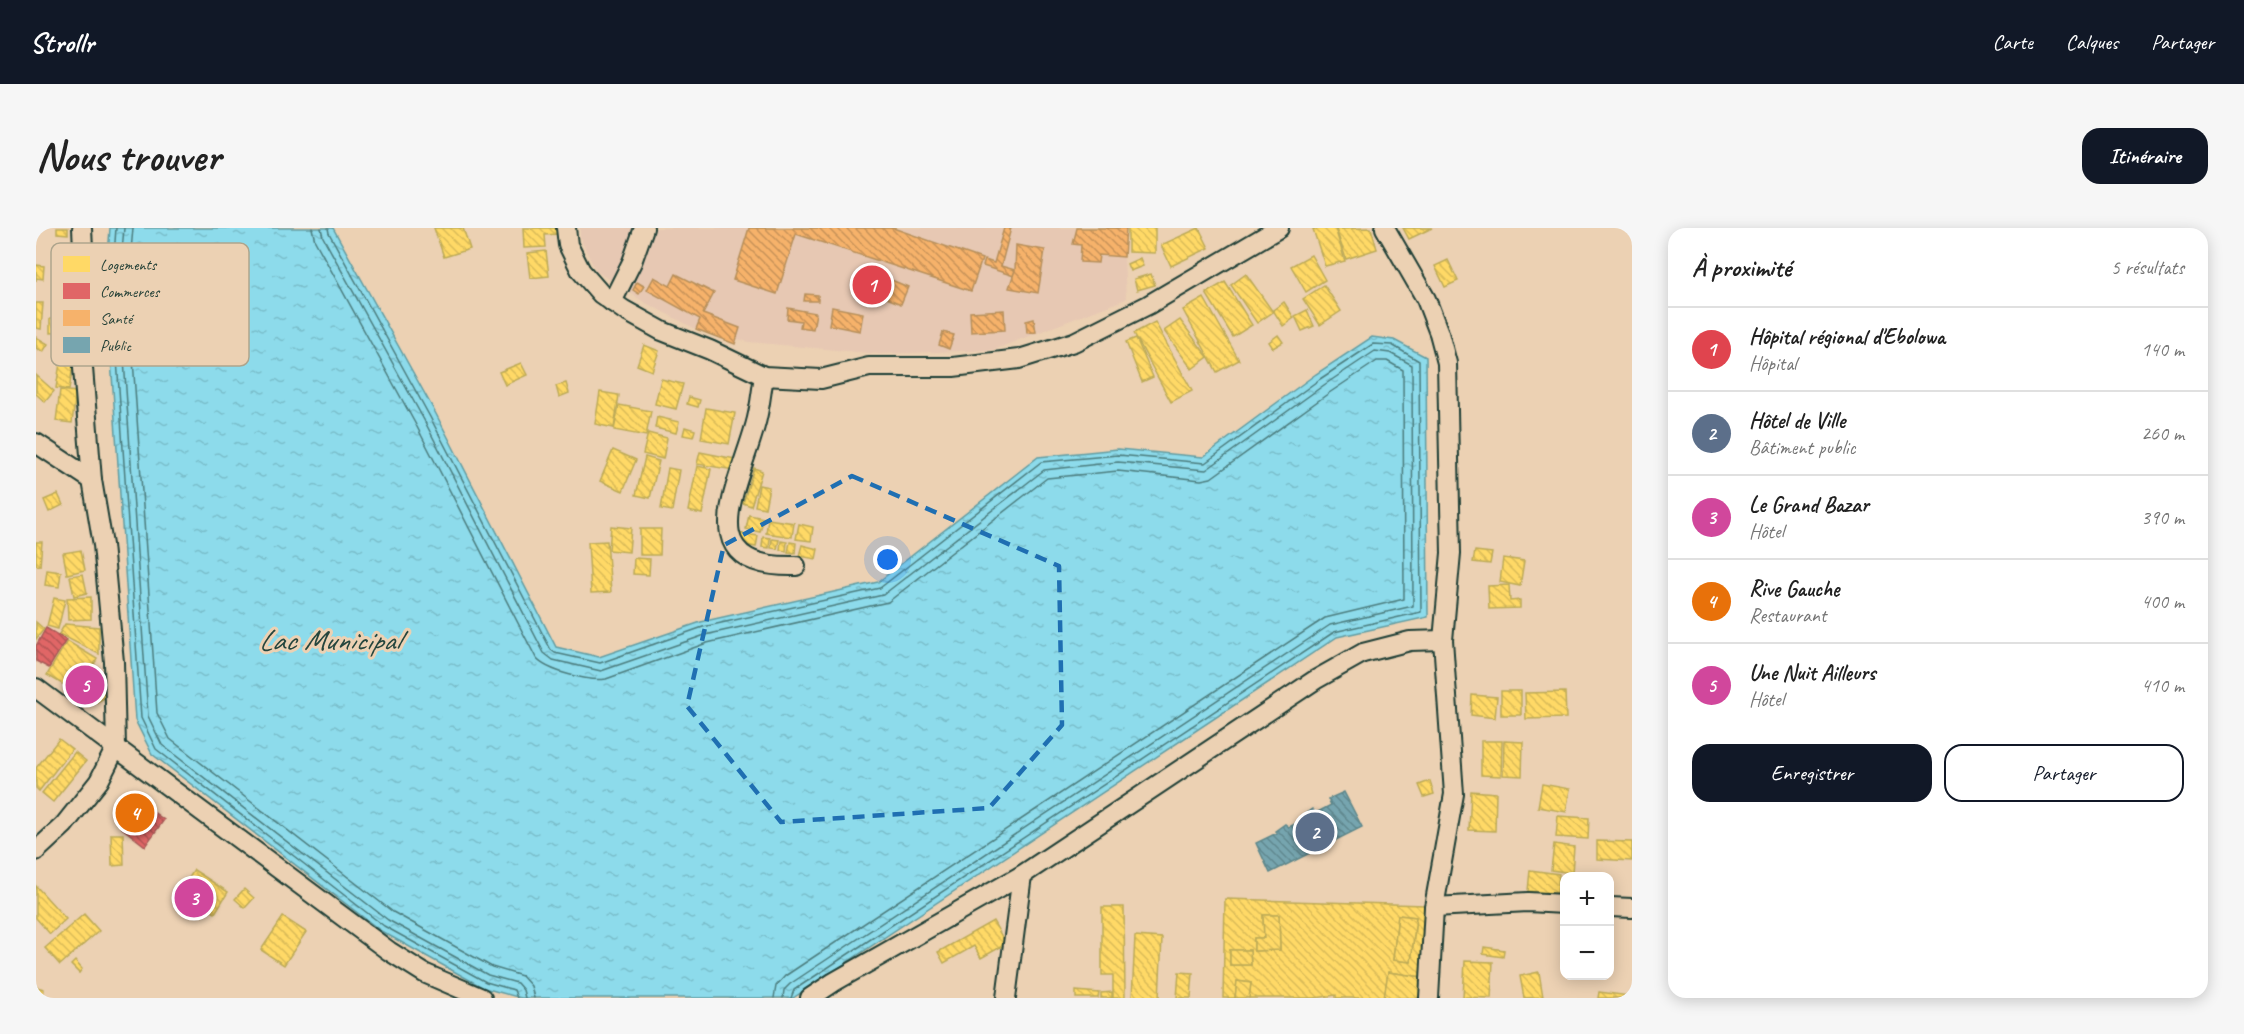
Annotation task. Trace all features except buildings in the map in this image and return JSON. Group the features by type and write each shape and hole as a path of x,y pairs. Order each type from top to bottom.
{"street":[{"path":"82,228 83,243"},
{"path":"566,228 568,245 581,271 602,294 624,310 662,331 710,350 764,376 821,379 869,368 953,367 1019,359 1074,342 1148,305 1279,228"},
{"path":"612,302 632,262 644,228"},
{"path":"1385,228 1426,299 1447,363 1451,553 1443,640 1454,794 1434,907 1429,998"},
{"path":"36,851 64,825 99,781 116,747 114,662 103,545 93,480 83,366"},
{"path":"764,376 756,425 733,489 729,537 738,552 753,562 796,566"},
{"path":"36,443 93,480"},
{"path":"810,998 1022,875 1315,680 1363,653 1410,641 1443,640"},
{"path":"36,688 389,951 424,973 482,998"},
{"path":"1006,998 1022,875"},
{"path":"1434,907 1528,902 1560,904"},
{"path":"1614,907 1632,908"}],"highlighted area":[{"path":"852,476 1059,566 1062,725 989,808 781,822 687,706 724,545"}],"shaded area":[{"path":"580,228 1126,228 1124,257 1126,299 993,350 879,354 749,342 738,339 735,344 696,329 644,302 596,271 580,238"}],"water":[{"name":"Lac Municipal","path":"110,228 333,228 436,414 556,647 599,657 701,622 878,582 1038,457 1118,449 1203,457 1316,374 1372,337 1394,340 1426,357 1428,617 1337,637 793,998 521,998 484,988 381,931 152,754 135,720 111,366 249,366 249,243 109,243"}],"place":[{"name":"Hôpital régional d'Ebolowa","path":"872,285"},
{"name":"Une Nuit Ailleurs","path":"85,685"},
{"name":"Rive Gauche","path":"135,813"},
{"name":"Hôtel de Ville","path":"1315,832"},
{"name":"Le Grand Bazar","path":"194,898"}]}
